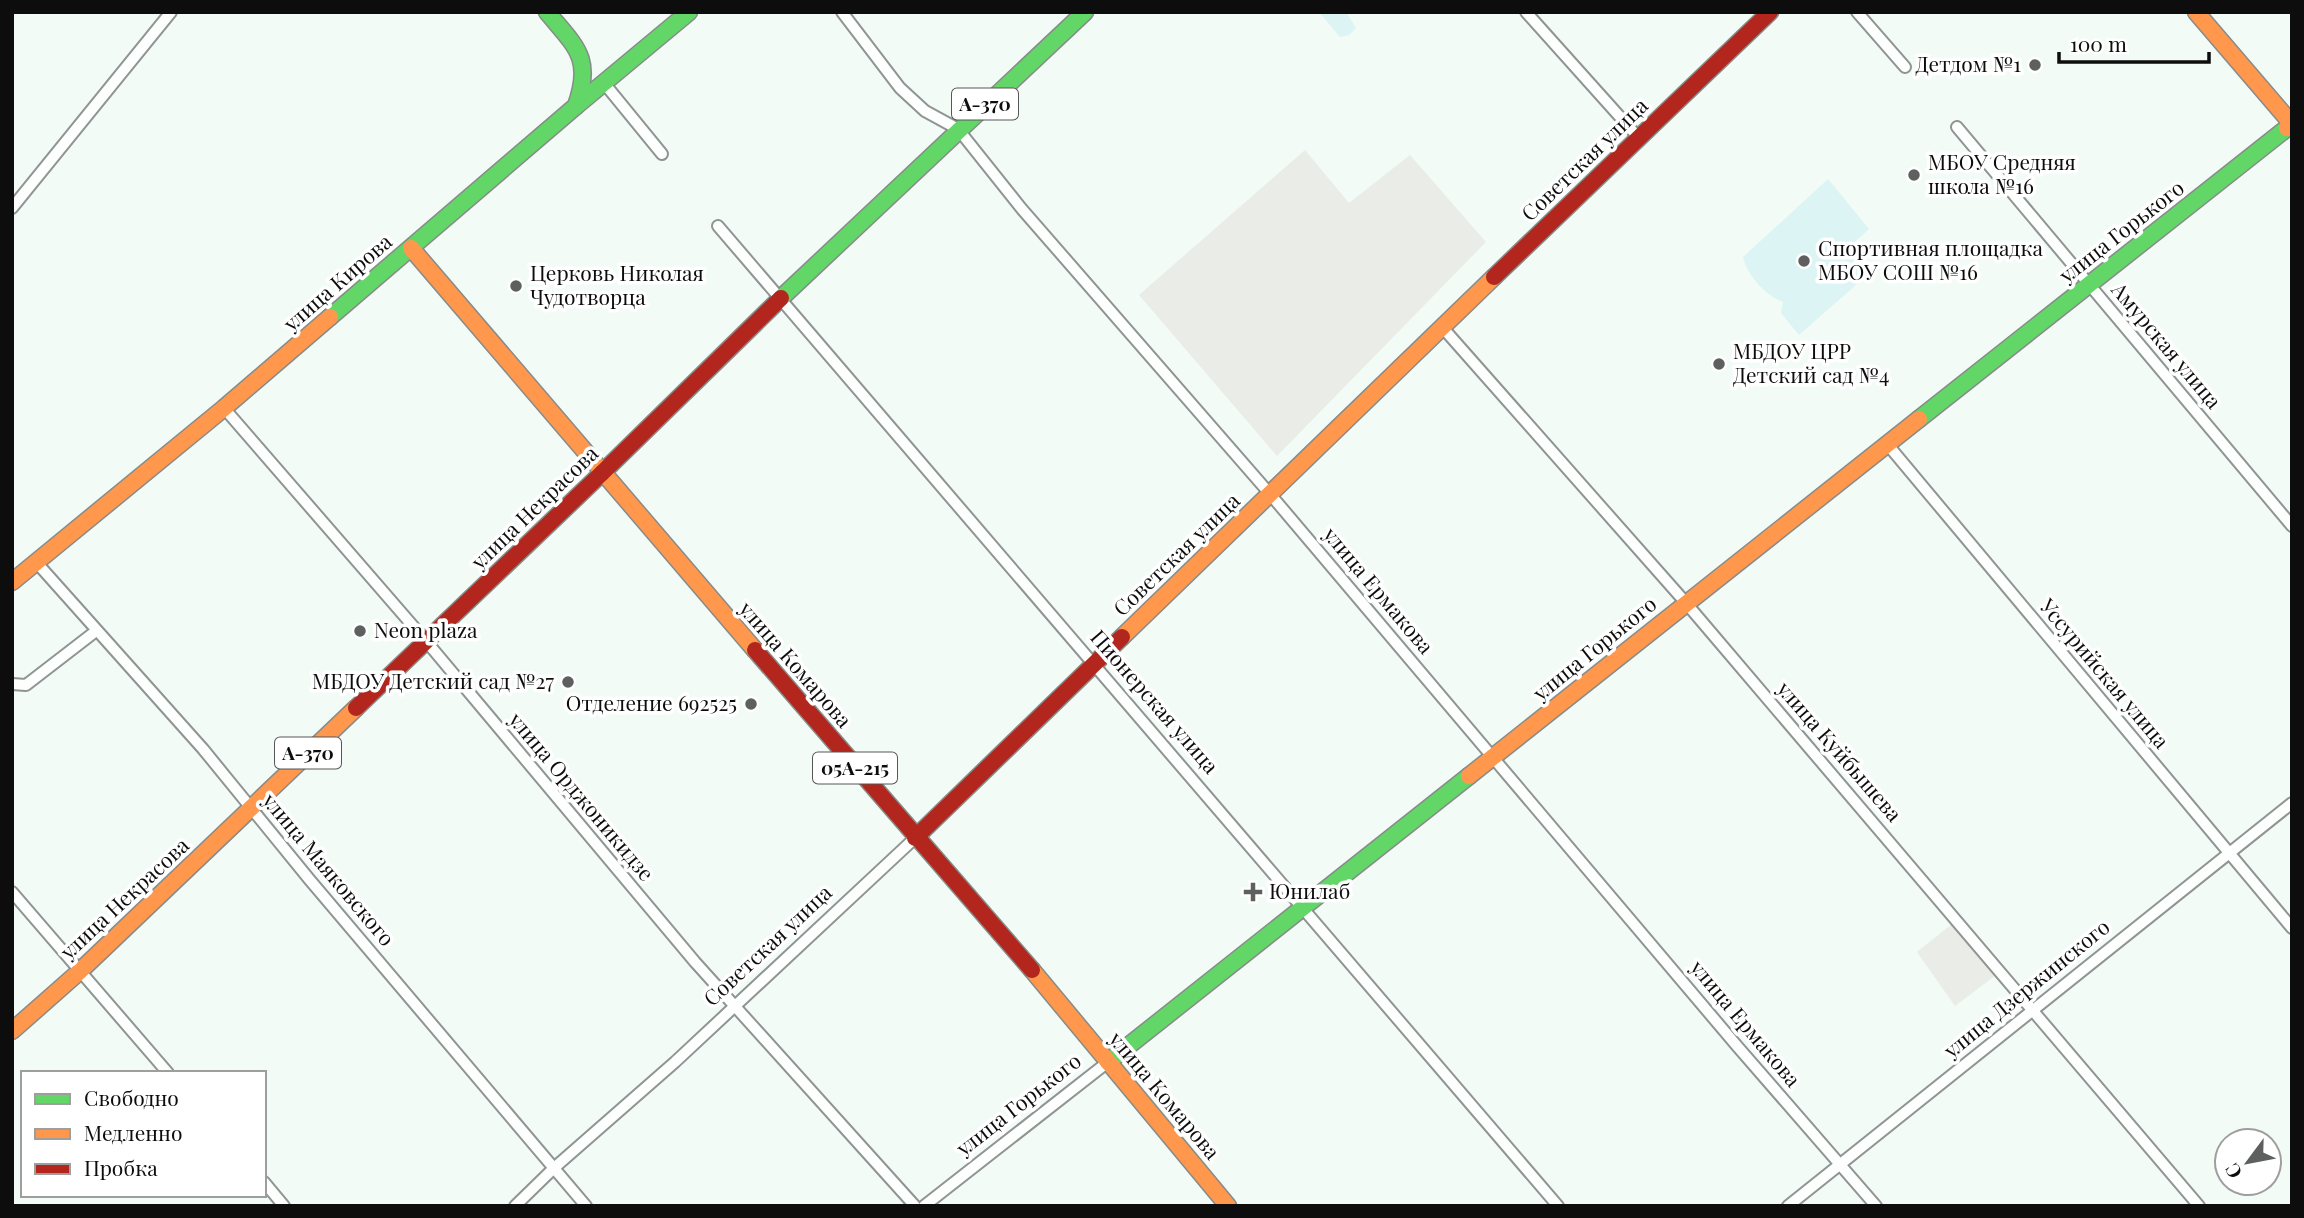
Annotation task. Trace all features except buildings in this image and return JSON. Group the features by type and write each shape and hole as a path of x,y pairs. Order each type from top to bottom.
{"main road":[{"path":"547,12 604,83"},
{"name":"улица Кирова","path":"12,582 224,408 689,12"},
{"name":"улица Некрасова","path":"12,1031 80,971 958,129 1085,12"},
{"name":"Советская улица","path":"915,838 1770,12"},
{"path":"2196,12 2292,124"},
{"path":"576,106 584,88 582,55"},
{"name":"улица Горького","path":"1108,1062 2292,124"},
{"name":"улица Комарова","path":"411,248 915,838 1003,936 1228,1206"}],"street":[{"path":"12,208 171,12"},
{"name":"улица Ермакова","path":"842,12 900,88 925,111 958,129 1021,208 1270,494 1876,1206"},
{"path":"1526,12 1638,137"},
{"path":"1857,12 1905,67"},
{"path":"604,83 662,154"},
{"name":"Амурская улица","path":"1957,127 2292,526"},
{"name":"Пионерская улица","path":"719,226 780,301 1558,1206"},
{"name":"улица Куйбышева","path":"1443,328 1686,603 2199,1206"},
{"name":"улица Орджоникидзе","path":"224,408 426,641 733,1006 915,1206"},
{"name":"Уссурийская улица","path":"1888,445 2292,928"},
{"name":"улица Маяковского","path":"37,562 203,749 250,809 586,1206"},
{"path":"12,684 26,685 96,631"},
{"name":"улица Дзержинского","path":"1788,1206 2292,803"},
{"name":"Советская улица","path":"515,1206 554,1168 675,1062 915,838"},
{"path":"12,892 166,1071"},
{"name":"улица Горького","path":"924,1206 1108,1062"},
{"path":"266,1184 284,1206"}],"shaded area":[{"path":"1319,12 1346,12 1356,28 1349,35 1340,37"},
{"path":"1305,150 1349,203 1410,155 1486,242 1277,456 1139,295"},
{"name":"Спортивная площадка МБОУ СОШ №16","path":"1828,179 1869,229 1851,245 1873,270 1799,335 1781,313 1783,302 1758,284 1748,271 1743,257"},
{"path":"1952,924 1996,975 1955,1006 1917,952"}],"traffic: fast":[{"path":"330,317 576,106 583,76 579,54 547,12"},
{"path":"576,106 689,12"},
{"path":"781,298 1085,12"},
{"path":"1919,419 2287,128"},
{"path":"1108,1062 1469,776"}],"traffic: slow":[{"path":"2196,12 2292,124 2287,128"},
{"path":"411,248 755,650"},
{"path":"1122,637 1494,277"},
{"path":"12,582 330,317"},
{"path":"1469,776 1919,419"},
{"path":"12,1031 80,971 356,708"},
{"path":"1032,970 1228,1206"}],"traffic: jam":[{"path":"1494,277 1770,12"},
{"path":"602,473 781,298"},
{"path":"356,708 602,473"},
{"path":"915,838 1122,637"},
{"path":"755,650 1032,970"}],"place":[{"name":"Детдом №1","path":"2035,65"},
{"name":"МБОУ Средняя школа №16","path":"1914,175"},
{"name":"Спортивная площадка МБОУ СОШ №16","path":"1804,261"},
{"name":"Церковь Николая Чудотворца","path":"516,286"},
{"name":"МБДОУ ЦРР Детский сад №4","path":"1719,364"},
{"name":"Neon plaza","path":"360,631"},
{"name":"МБДОУ Детский сад №27","path":"568,682"},
{"name":"Отделение 692525","path":"751,704"},
{"name":"Юнилаб","path":"1253,892"}]}
